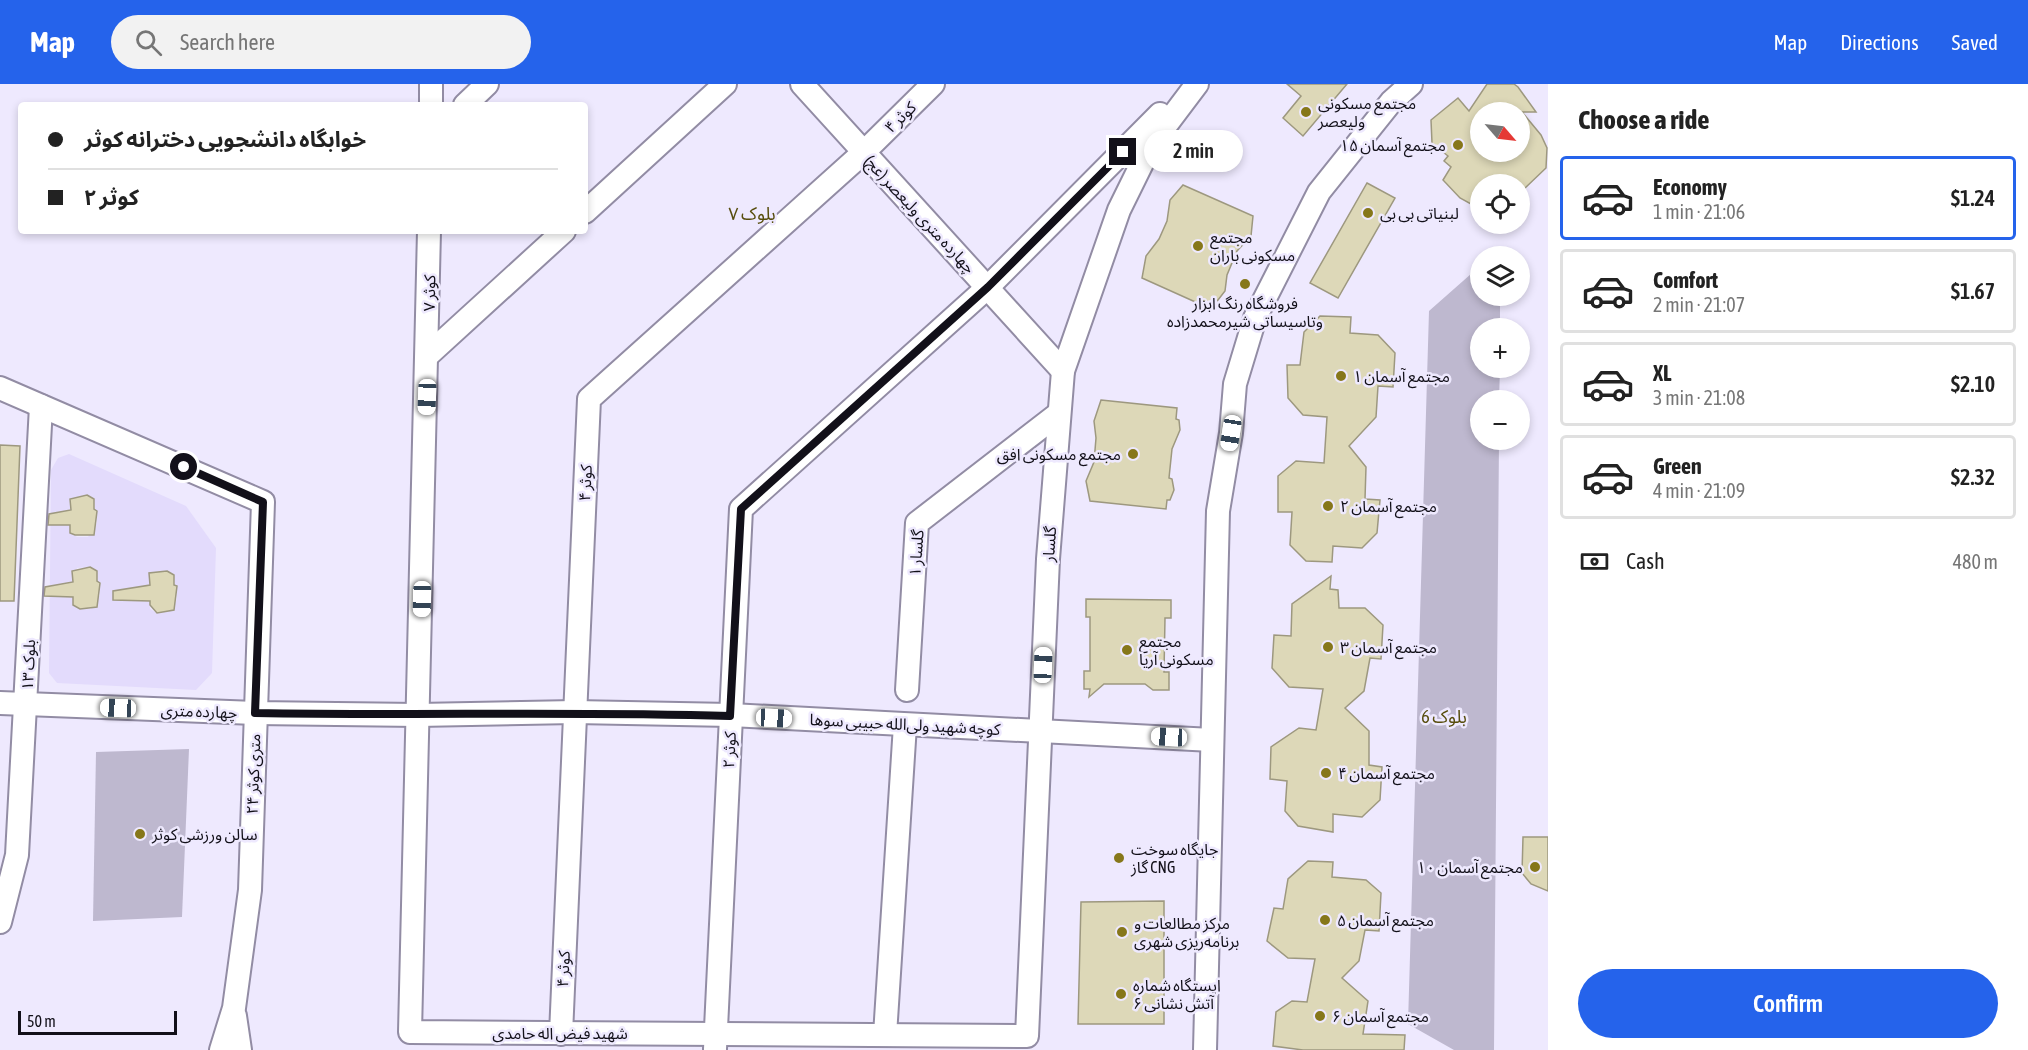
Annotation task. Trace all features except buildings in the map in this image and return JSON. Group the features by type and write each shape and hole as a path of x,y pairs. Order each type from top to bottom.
{"street":[{"path":"431,84 431,102"},
{"path":"468,102 487,84"},
{"path":"588,209 725,84"},
{"name":"چهارده متری ولیعصر (عج)","path":"802,84 1063,370"},
{"name":"کوثر ۴","path":"561,1034 589,399 864,152 933,84"},
{"name":"کوثر ۲","path":"714,1042 741,509 988,287 1190,84"},
{"name":"گلسار","path":"1027,1036 1048,559 1063,370 1119,210 1151,145 1197,84"},
{"path":"1204,1050 1218,511 1231,433 1235,384 1255,318 1319,192 1391,102 1412,84"},
{"name":"کوثر ۷","path":"418,715 429,234"},
{"path":"428,355 561,234"},
{"path":"0,388 41,406"},
{"name":"۲۴ متری کوثر","path":"41,406 263,502 249,890 234,1008 221,1050"},
{"name":"بلوک ۱۳","path":"0,922 17,855 41,406"},
{"name":"گلسار ۱","path":"907,690 917,523 1058,414"},
{"name":"چهارده متری","path":"0,703 255,713 418,715"},
{"name":"کوچه شهید ولی‌الله حبیبی سوها","path":"418,715 575,712 730,716 1041,729 1212,740"},
{"name":"شهید فیض اله حامدی","path":"418,715 410,1032 561,1034 714,1042 885,1035 1027,1036"},
{"path":"885,1035 904,725"},
{"name":"۲۴ متری کوثر","path":"234,1008 240,1050"}],"shaded area":[{"path":"1470,275 1470,306 1500,306 1500,318 1470,318 1470,378 1500,378 1499,390 1470,390 1470,450 1499,450 1494,1050 1454,1050 1408,1024 1429,311"},
{"path":"69,454 186,506 216,548 212,673 196,690 57,683 49,673 51,470 58,458","holes":["87,495 94,499 97,523 88,537 77,537 70,533 70,525 61,525 60,512 71,510 70,499","90,567 97,571 100,595 91,609 80,609 73,605 73,597 64,597 63,584 73,582 77,568","167,571 174,575 177,598 173,610 157,613 150,609 153,575"]},
{"name":"سالن ورزشی کوثر","path":"189,749 182,917 93,921 96,752"}],"place":[{"name":"مجتمع مسکونی ولیعصر","path":"1306,112"},
{"name":"مجتمع آسمان ۱۵","path":"1458,145"},
{"name":"لبنیاتی بی بی","path":"1368,213"},
{"name":"مجتمع مسکونی باران","path":"1198,246"},
{"name":"فروشگاه رنگ ابزار وتاسیساتی شیرمحمدزاده","path":"1245,284"},
{"name":"مجتمع آسمان ۱","path":"1341,376"},
{"name":"مجتمع مسکونی افق","path":"1133,454"},
{"name":"مجتمع آسمان ۲","path":"1328,506"},
{"name":"مجتمع آسمان ۳","path":"1328,647"},
{"name":"مجتمع مسکونی آریا","path":"1127,650"},
{"name":"مجتمع آسمان ۴","path":"1326,773"},
{"name":"سالن ورزشی کوثر","path":"140,834"},
{"name":"جایگاه سوخت گاز CNG","path":"1119,858"},
{"name":"مجتمع آسمان ۱۰","path":"1535,867"},
{"name":"مجتمع آسمان ۵","path":"1325,920"},
{"name":"مرکز مطالعات و برنامه‌ریزی شهری","path":"1122,932"},
{"name":"ایستگاه شماره ۶ آتش نشانی","path":"1121,994"},
{"name":"مجتمع آسمان ۶","path":"1320,1016"}],"district":[{"name":"بلوک ۷","path":"752,214"},
{"name":"بلوک 6","path":"1444,717"}],"route":[{"path":"184,467 263,502 255,713 418,715 575,712 730,716 741,509 988,287 1123,152"}]}
